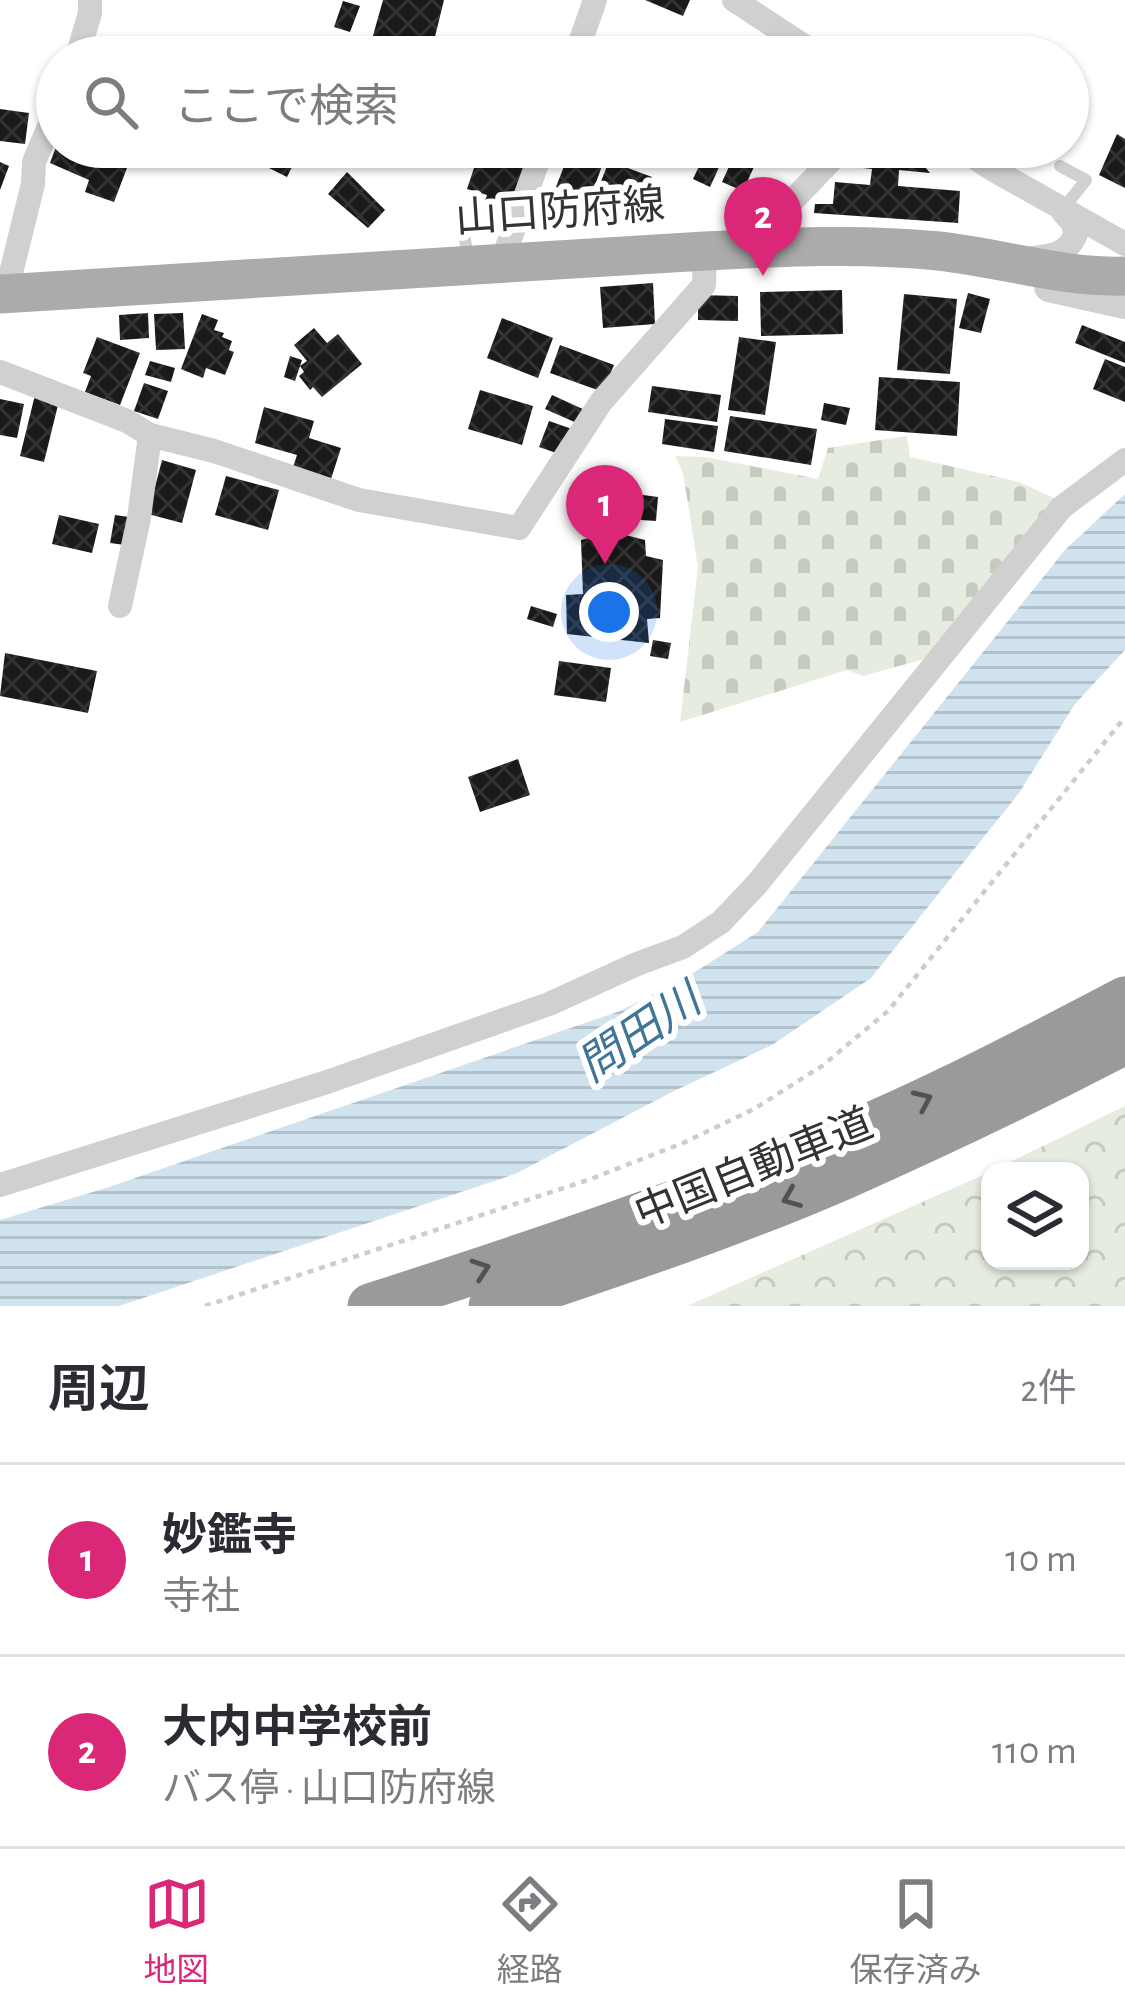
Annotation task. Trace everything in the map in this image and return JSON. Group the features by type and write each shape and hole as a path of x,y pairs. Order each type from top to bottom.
{"highway":[{"name":"中国自動車道","path":"370,1306 650,1212 830,1143 1003,1064 1125,999"},
{"name":"中国自動車道","path":"491,1306 663,1248 841,1178 1125,1042"}],"main road":[{"name":"山口防府線","path":"2,300 809,247 938,251 1089,275 1125,276"}],"street":[{"path":"84,36 89,0"},
{"path":"583,36 596,0"},
{"path":"734,0 789,36"},
{"path":"2,300 36,157"},
{"path":"485,265 533,168"},
{"path":"746,249 824,168"},
{"path":"992,169 1125,244"},
{"path":"1011,262 1061,254 1071,246 1076,234 1062,210"},
{"path":"0,372 127,421 150,435 214,451 359,500 519,528 601,402 704,285 705,251"},
{"path":"938,251 1034,284 1125,304"},
{"path":"120,606 150,435"},
{"path":"0,1185 488,1027 683,947 721,922 758,884 1062,507 1125,460"}],"lane":[{"path":"1062,210 1086,179 1064,168"},
{"path":"463,226 485,265"}],"path":[{"path":"206,1306 588,1180 683,1143 754,1108 822,1066 888,1012 1125,717"}],"green space":[{"path":"907,436 910,457 1019,482 1058,500 928,658 863,676 847,670 680,722 698,567 683,473 675,456 705,457 818,479 828,448"},
{"path":"1125,1106 1125,1306 687,1306 981,1176 981,1270 1089,1270 1089,1162 1010,1162"}],"water":[{"name":"問田川","path":"1125,494 1125,650 1075,704 1019,793 871,978 772,1045 515,1174 119,1306 0,1306 0,1220 620,1011 687,977 758,932 1065,550"}],"building":[{"path":"383,0 444,0 435,36 373,36"},
{"path":"645,0 690,0 683,16"},
{"path":"343,1 360,6 350,32 334,27"},
{"path":"0,109 29,113 25,144 0,141"},
{"path":"1117,134 1125,139 1125,188 1099,175"},
{"path":"0,162 9,166 0,190"},
{"path":"61,168 127,168 114,202 85,192 89,180"},
{"path":"269,168 292,168 287,177"},
{"path":"474,168 525,168 504,233 477,224 487,195 467,189"},
{"path":"563,168 601,168 587,207 565,200 568,192 556,187"},
{"path":"606,168 628,168 652,177 632,214 608,205 603,218 589,212"},
{"path":"698,168 719,168 710,187 693,179"},
{"path":"728,168 753,168 743,191 722,182"},
{"path":"862,168 926,168 930,173 899,170 898,186 960,191 958,223 814,213 815,204 833,204 835,182 870,185 872,169"},
{"path":"347,172 385,210 368,228 328,194"},
{"path":"653,283 655,324 603,328 600,287"},
{"path":"842,290 843,334 761,336 760,292"},
{"path":"968,293 990,299 981,333 959,328"},
{"path":"904,294 957,299 950,374 897,370"},
{"path":"698,295 738,296 738,321 698,320"},
{"path":"148,313 149,338 120,340 119,315"},
{"path":"183,313 185,349 156,350 154,314"},
{"path":"202,314 218,320 214,330 232,341 229,350 234,352 225,375 206,368 203,378 181,369"},
{"path":"502,318 553,338 538,378 487,358"},
{"path":"1082,325 1125,342 1125,363 1075,343"},
{"path":"314,328 327,343 338,334 362,364 322,397 299,376 304,372 300,366 307,361 294,345"},
{"path":"97,337 140,353 120,405 85,392 91,376 83,373"},
{"path":"739,337 776,342 765,415 728,410"},
{"path":"560,345 614,365 603,392 550,373"},
{"path":"290,356 302,360 295,381 284,377"},
{"path":"1105,359 1125,367 1125,402 1093,389"},
{"path":"150,361 175,368 171,382 145,375"},
{"path":"879,377 960,382 957,436 875,430"},
{"path":"144,383 168,391 158,419 134,411"},
{"path":"652,386 721,395 717,422 648,412"},
{"path":"480,390 533,406 522,445 468,429"},
{"path":"35,395 59,401 44,462 20,456"},
{"path":"552,395 585,410 579,424 545,409"},
{"path":"0,399 24,404 17,438 0,435"},
{"path":"824,403 850,408 846,425 821,420"},
{"path":"264,407 314,421 309,438 341,448 330,482 292,470 297,455 255,443"},
{"path":"730,416 817,429 811,465 724,451"},
{"path":"665,419 718,426 714,452 662,444"},
{"path":"549,421 572,429 562,455 539,447"},
{"path":"162,460 196,470 182,523 148,514"},
{"path":"226,476 279,490 268,530 215,515"},
{"path":"574,486 637,493 636,514 613,515 614,532 645,540 646,556 663,560 660,618 647,619 649,643 567,634 566,595 583,594 581,540 596,536 595,512 573,509"},
{"path":"643,495 658,497 656,521 641,520"},
{"path":"59,515 99,524 92,553 52,544"},
{"path":"115,515 129,517 125,545 110,543"},
{"path":"531,606 557,614 553,627 527,619"},
{"path":"653,640 671,643 668,659 650,656"},
{"path":"5,653 97,671 88,713 0,696"},
{"path":"559,661 611,668 606,702 554,695"},
{"path":"518,759 530,795 480,812 468,777"}],"place":[{"name":"大内中学校前","path":"763,276"},
{"name":"妙鑑寺","path":"605,564"}]}
